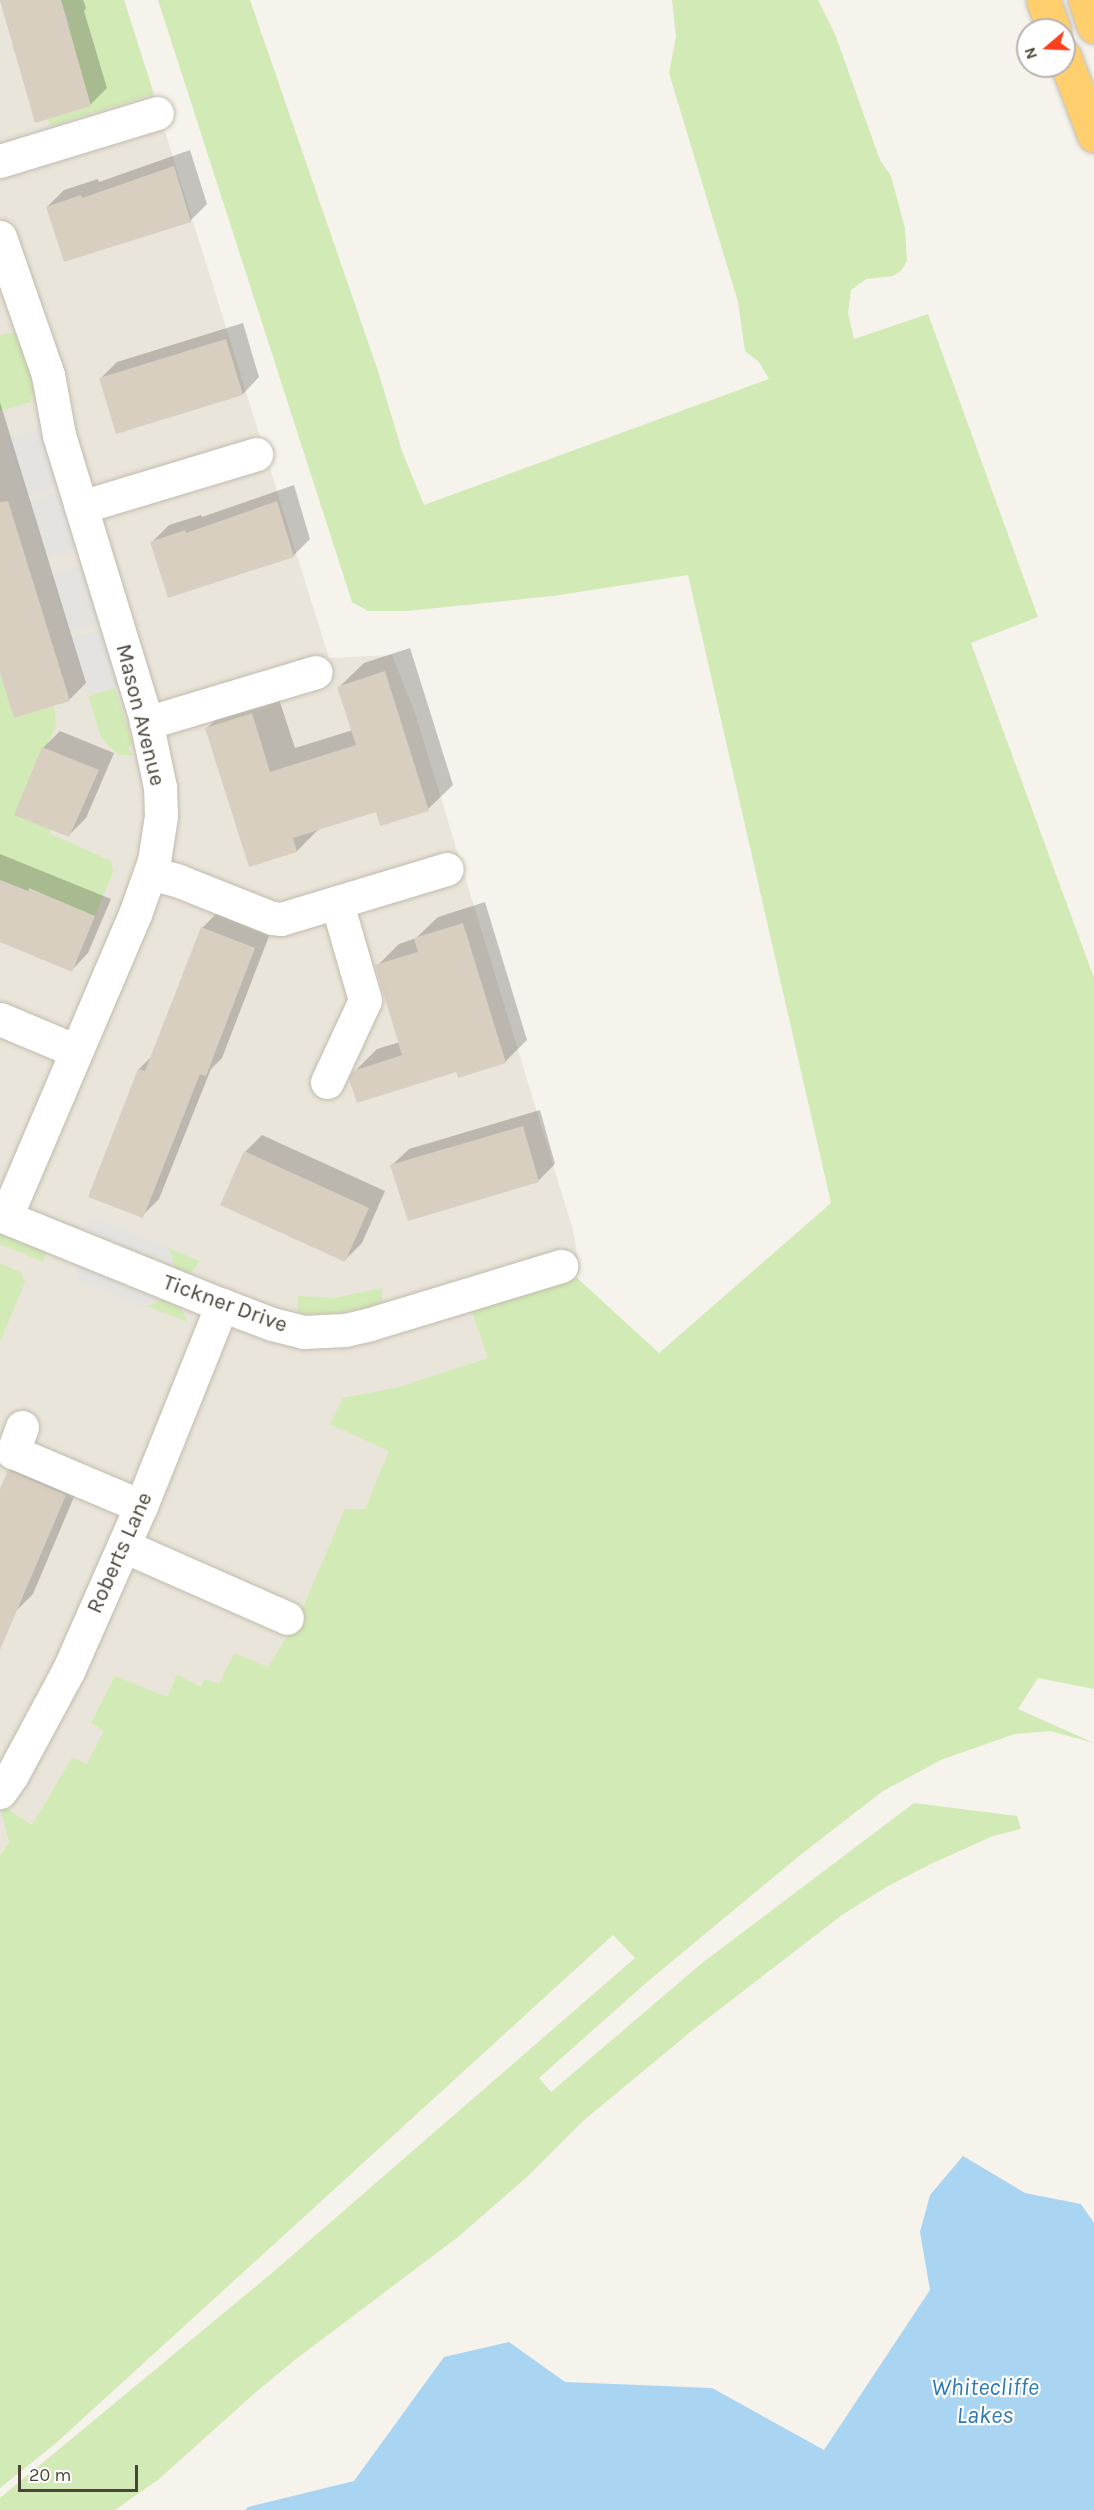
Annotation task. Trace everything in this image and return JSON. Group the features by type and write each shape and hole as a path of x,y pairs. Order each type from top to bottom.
{"highway":[{"path":"1043,0 1050,18"},
{"path":"1085,0 1094,26"},
{"path":"1072,78 1094,135"}],"street":[{"path":"0,161 157,113"},
{"name":"Mason Avenue","path":"0,237 48,375 59,435 146,723 161,801 157,847 150,873 76,1051 3,1216"},
{"path":"81,507 256,454"},
{"path":"146,723 316,672"},
{"path":"150,873 179,881 276,919 291,918 447,869"},
{"path":"327,1082 365,1000 337,903"},
{"path":"0,1019 76,1051"},
{"name":"Tickner Drive","path":"3,1216 222,1305 294,1330 345,1330 561,1266"},
{"name":"Roberts Lane","path":"0,1792 12,1775 69,1669 141,1506 222,1305"},
{"path":"22,1427 13,1452 141,1506"},
{"path":"124,1546 287,1618"}],"shaded area":[{"path":"0,0 124,0 329,658 392,655 415,713 573,1230 580,1270 576,1277 471,1310 499,1388 274,1664 87,1764 72,1757 32,1825 5,1807 1,1813 9,1842 0,1854"},
{"path":"40,428 58,486 26,496 8,439"},
{"path":"60,492 78,550 46,559 28,502"},
{"path":"83,565 100,622 68,632 51,575"},
{"path":"102,629 120,686 88,696 70,638"},
{"path":"98,1219 168,1248 174,1267 79,1228"},
{"path":"73,1262 164,1299 140,1306 78,1279"}],"green space":[{"path":"61,0 124,0 154,94 50,126 48,119 91,106 69,34 13,52 12,44 70,26"},
{"path":"158,0 250,0 378,371 402,451 424,505 769,379 759,362 745,351 738,302 669,73 676,37 672,0 818,0 835,34 880,160 891,176 905,228 907,261 901,271 893,276 866,279 851,290 848,313 854,339 928,314 1038,617 971,643 1094,978 1094,1689 1038,1678 1018,1709 1094,1743 1050,1731 1015,1734 943,1759 883,1791 799,1856 646,1983 539,2078 551,2092 702,1963 914,1803 1017,1816 1021,1829 993,1836 933,1863 888,1886 842,1915 694,2029 583,2121 527,2177 458,2237 296,2359 159,2479 115,2510 0,2510 0,2498 272,2273 635,1958 613,1935 56,2443 0,2488 0,1855 9,1842 1,1813 5,1807 32,1825 72,1757 87,1764 104,1731 91,1723 115,1676 167,1697 177,1675 201,1687 205,1679 219,1684 234,1653 268,1667 298,1619 345,1509 365,1509 389,1451 330,1424 343,1398 399,1387 488,1358 471,1310 576,1277 659,1353 831,1203 688,575 553,596 407,611 368,611 352,602"},
{"path":"21,333 36,391 30,396 31,402 0,411 0,335"},
{"path":"0,673 14,718 54,706 56,726 46,748 42,747 51,830 49,833 111,861 113,871 95,916 30,889 26,897 17,892 19,887 0,880"},
{"path":"115,688 132,742 128,750 134,755 119,755 101,737 88,696"},
{"path":"0,1231 47,1251 43,1262 0,1244"},
{"path":"168,1248 200,1261 189,1274 176,1269"},
{"path":"0,1263 22,1273 25,1282 0,1342"},
{"path":"382,1288 382,1303 367,1308 336,1313 297,1313 298,1296 334,1298"},
{"path":"164,1299 181,1309 188,1322 147,1306"}],"water":[{"name":"Whitecliffe Lakes","path":"963,2156 1025,2193 1081,2204 1094,2223 1094,2510 245,2510 248,2507 354,2481 444,2357 509,2342 565,2382 712,2388 824,2450 930,2290 920,2232 930,2195"}],"building":[{"path":"0,0 61,0 91,106 35,123"},
{"path":"174,166 191,222 64,262 46,207 81,195 82,198"},
{"path":"226,339 243,395 116,434 99,378"},
{"path":"8,501 70,701 14,718 0,673 0,502"},
{"path":"277,501 294,557 168,598 150,542 185,530 186,533"},
{"path":"385,671 429,811 380,826 376,812 293,838 297,852 249,867 205,728 252,713 270,772 356,745 337,687"},
{"path":"42,747 99,770 69,837 14,815"},
{"path":"0,880 28,891 29,888 95,916 72,972 0,942"},
{"path":"463,923 506,1063 458,1078 456,1072 357,1103 349,1079 353,1071 402,1055 375,965 418,952 414,938"},
{"path":"201,927 255,948 206,1076 200,1074 143,1218 88,1197 138,1069 145,1071"},
{"path":"523,1126 539,1182 408,1221 390,1165"},
{"path":"244,1151 369,1208 345,1262 220,1205"},
{"path":"8,1470 66,1495 0,1650 0,1489"}]}
